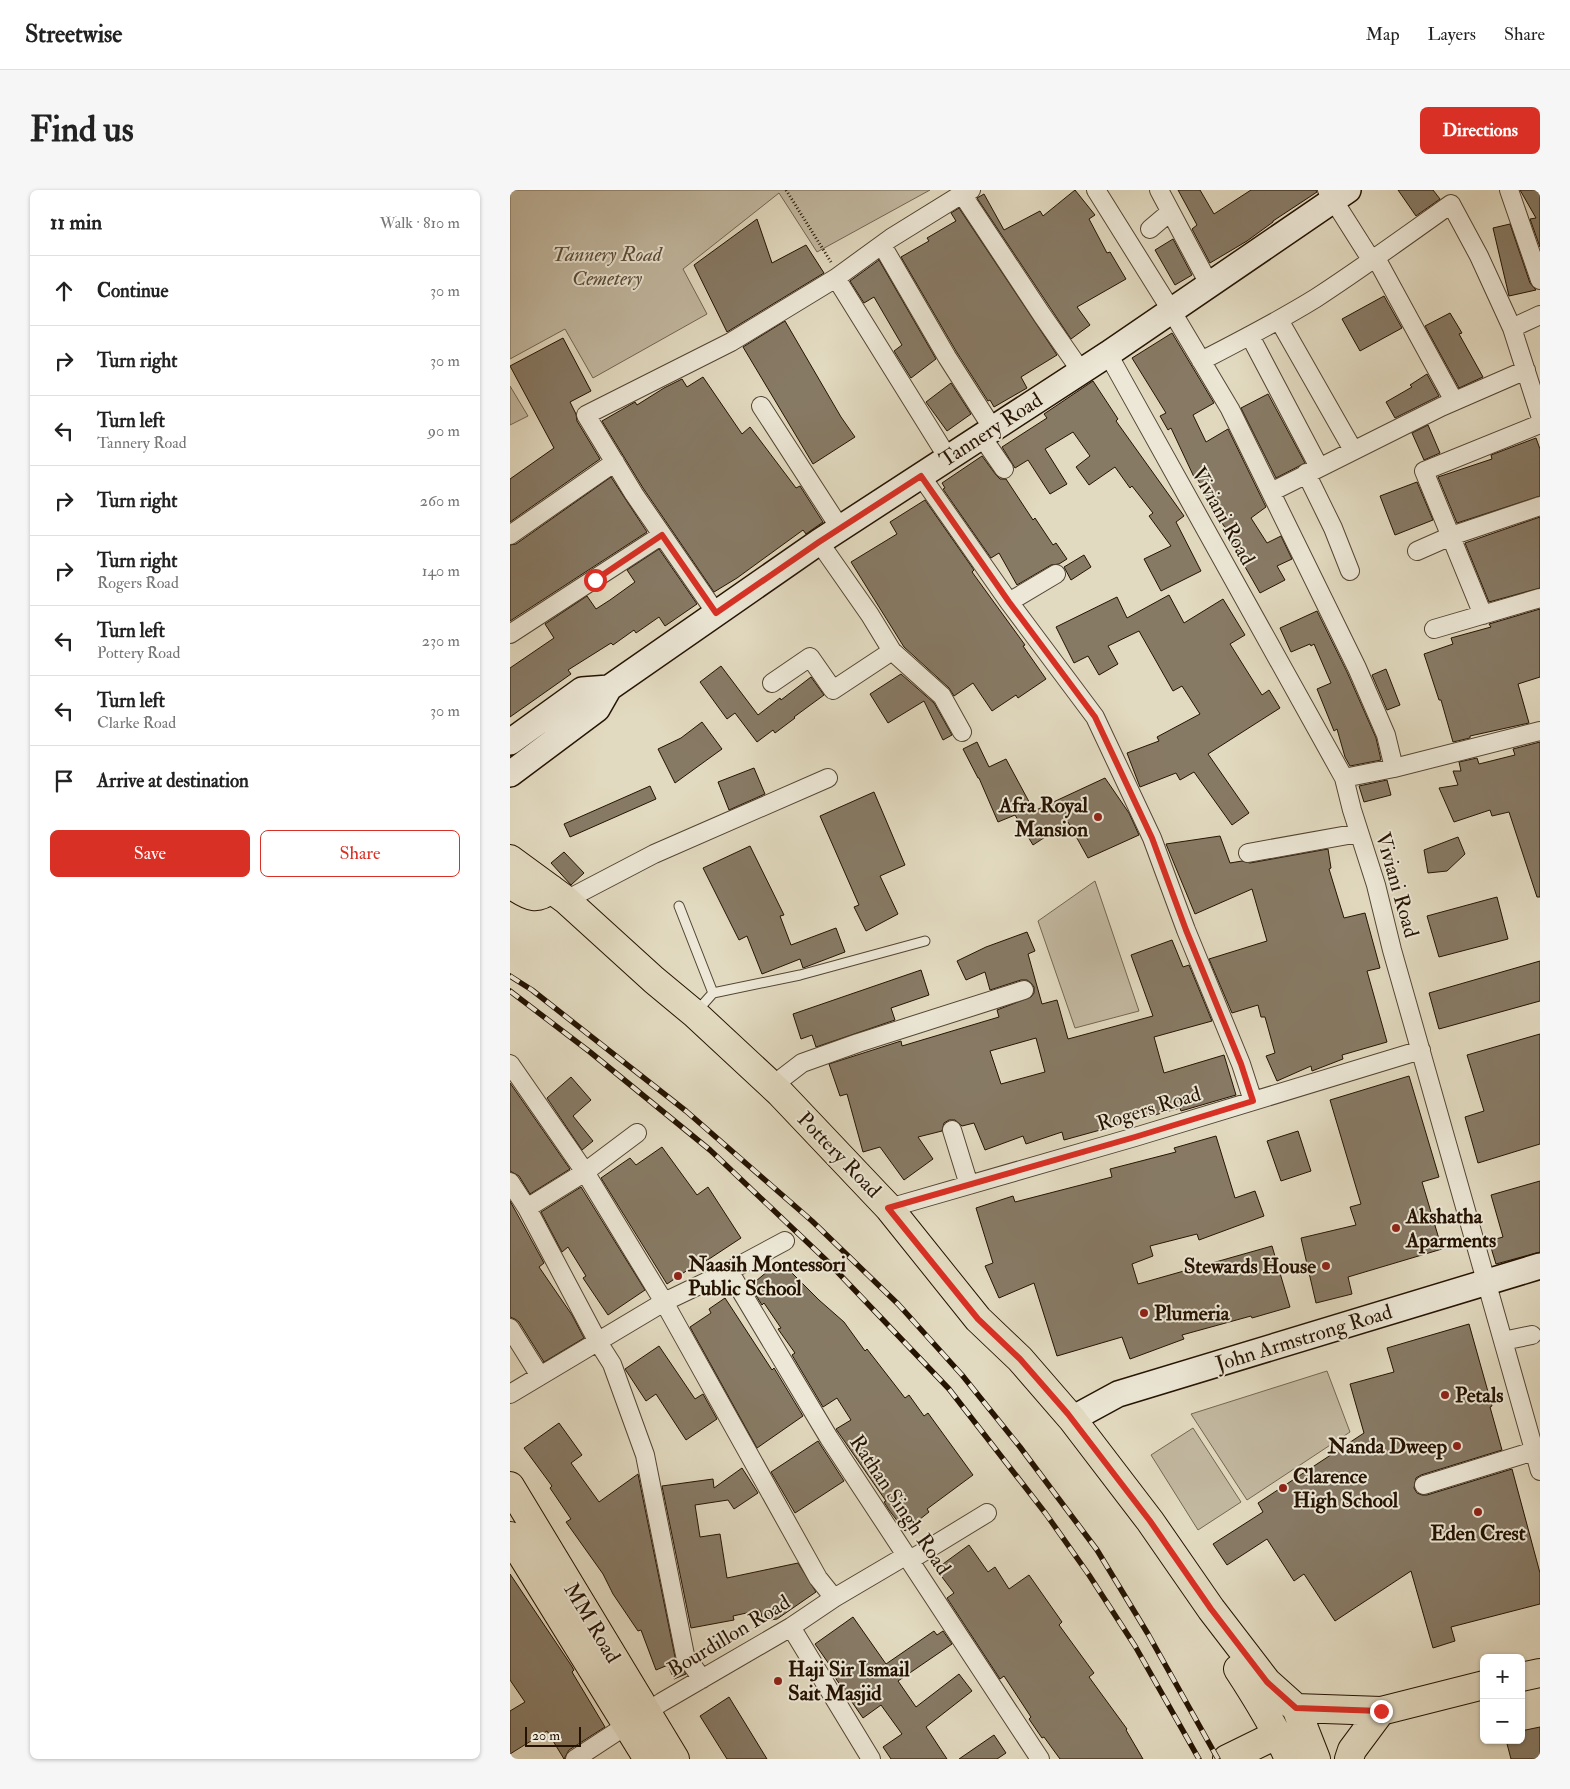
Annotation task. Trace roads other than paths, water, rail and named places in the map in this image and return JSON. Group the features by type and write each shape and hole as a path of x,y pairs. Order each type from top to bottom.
{"main road":[{"name":"Tannery Road","path":"510,774 597,709 609,688 819,542 1108,354 1336,193"},
{"path":"510,742 582,690 609,688"},
{"name":"Pottery Road","path":"510,859 559,894 654,980 695,1014 772,1086 888,1208 978,1319 1020,1359 1076,1424 1150,1521 1211,1609 1267,1682 1296,1708 1316,1759"},
{"path":"510,884 530,896 538,897 559,894"},
{"name":"John Armstrong Road","path":"1076,1424 1123,1407 1332,1342 1540,1266"},
{"name":"John Armstrong Road","path":"1488,1286 1540,1274"},
{"path":"978,1319 1011,1365 1135,1525 1222,1646 1260,1702 1278,1734 1289,1759"},
{"name":"MM Road","path":"510,1486 636,1718 648,1759"},
{"name":"MM Road","path":"510,1536 636,1718 675,1759"},
{"path":"1525,1676 1540,1673"},
{"path":"1296,1708 1381,1711 1480,1686"},
{"path":"1349,1759 1352,1750 1381,1711"},
{"path":"1227,1759 1278,1734"}],"street":[{"path":"1096,190 1230,409 1356,668 1386,735 1394,768"},
{"path":"1158,190 1209,284"},
{"path":"1509,190 1540,280"},
{"path":"716,613 614,462 586,415 731,342 838,276 882,244 966,192 1042,315 1081,371"},
{"path":"1336,193 1454,401"},
{"path":"1201,361 1279,320 1374,260 1451,204 1479,256 1512,328 1540,415"},
{"path":"1150,229 1170,212"},
{"path":"882,244 947,357 988,433 1004,469"},
{"path":"838,276 948,458"},
{"path":"1512,328 1540,315"},
{"path":"1279,320 1353,450"},
{"path":"1250,336 1313,470 1350,571"},
{"name":"Viviani Road","path":"1108,354 1344,778 1376,885 1392,950 1540,1471"},
{"path":"1270,492 1454,401 1526,370"},
{"path":"761,406 840,528"},
{"path":"1483,615 1424,471 1540,424"},
{"path":"510,535 614,462"},
{"path":"921,476 1009,602 1095,717 1152,838 1186,930 1241,1064 1253,1101"},
{"path":"1417,551 1451,536 1540,506"},
{"path":"510,634 662,535"},
{"path":"819,542 870,615 892,651 942,696 962,732"},
{"path":"1009,602 1056,574"},
{"path":"1434,629 1540,598"},
{"path":"772,683 810,657 833,690 892,651"},
{"path":"1344,778 1394,768 1540,731"},
{"path":"559,894 828,778"},
{"path":"1248,853 1359,833"},
{"path":"772,1086 802,1063 858,1043 1024,990"},
{"name":"Rogers Road","path":"888,1208 1135,1137 1421,1050"},
{"path":"510,1064 585,1172 664,1302 818,1578 834,1598"},
{"path":"952,1130 969,1185"},
{"path":"527,1208 585,1172 637,1133"},
{"path":"510,1182 527,1208 598,1342 612,1364 645,1455 685,1655 702,1679"},
{"path":"510,1394 664,1302 785,1241"},
{"name":"Rathan Singh Road","path":"729,1270 829,1438 1040,1759"},
{"path":"510,1328 540,1376"},
{"path":"1503,1341 1532,1335"},
{"path":"1424,1485 1534,1451"},
{"name":"Bourdillon Road","path":"575,1759 636,1718 790,1627 834,1598 987,1513"},
{"path":"790,1627 871,1759"}],"lane":[{"path":"679,906 713,993"},
{"path":"695,1014 713,993 800,975 925,941"}],"railway":[{"path":"510,976 532,990 686,1111 812,1221 898,1304 962,1375 1020,1447 1097,1550 1148,1634 1218,1759"},
{"path":"510,991 590,1052 710,1150 825,1259 949,1389 1046,1514 1089,1575 1135,1646 1199,1759"}],"place":[{"name":"Afra Royal Mansion","path":"1098,817"},
{"name":"Akshatha Aparments","path":"1396,1228"},
{"name":"Stewards House","path":"1326,1266"},
{"name":"Naasih Montessori Public School","path":"678,1276"},
{"name":"Plumeria","path":"1144,1313"},
{"name":"Petals","path":"1445,1395"},
{"name":"Nanda Dweep","path":"1457,1446"},
{"name":"Clarence High School","path":"1283,1488"},
{"name":"Eden Crest","path":"1478,1512"},
{"name":"Haji Sir Ismail Sait Masjid","path":"778,1681"}],"park label":[{"name":"Tannery Road Cemetery","path":"607,266"}]}
